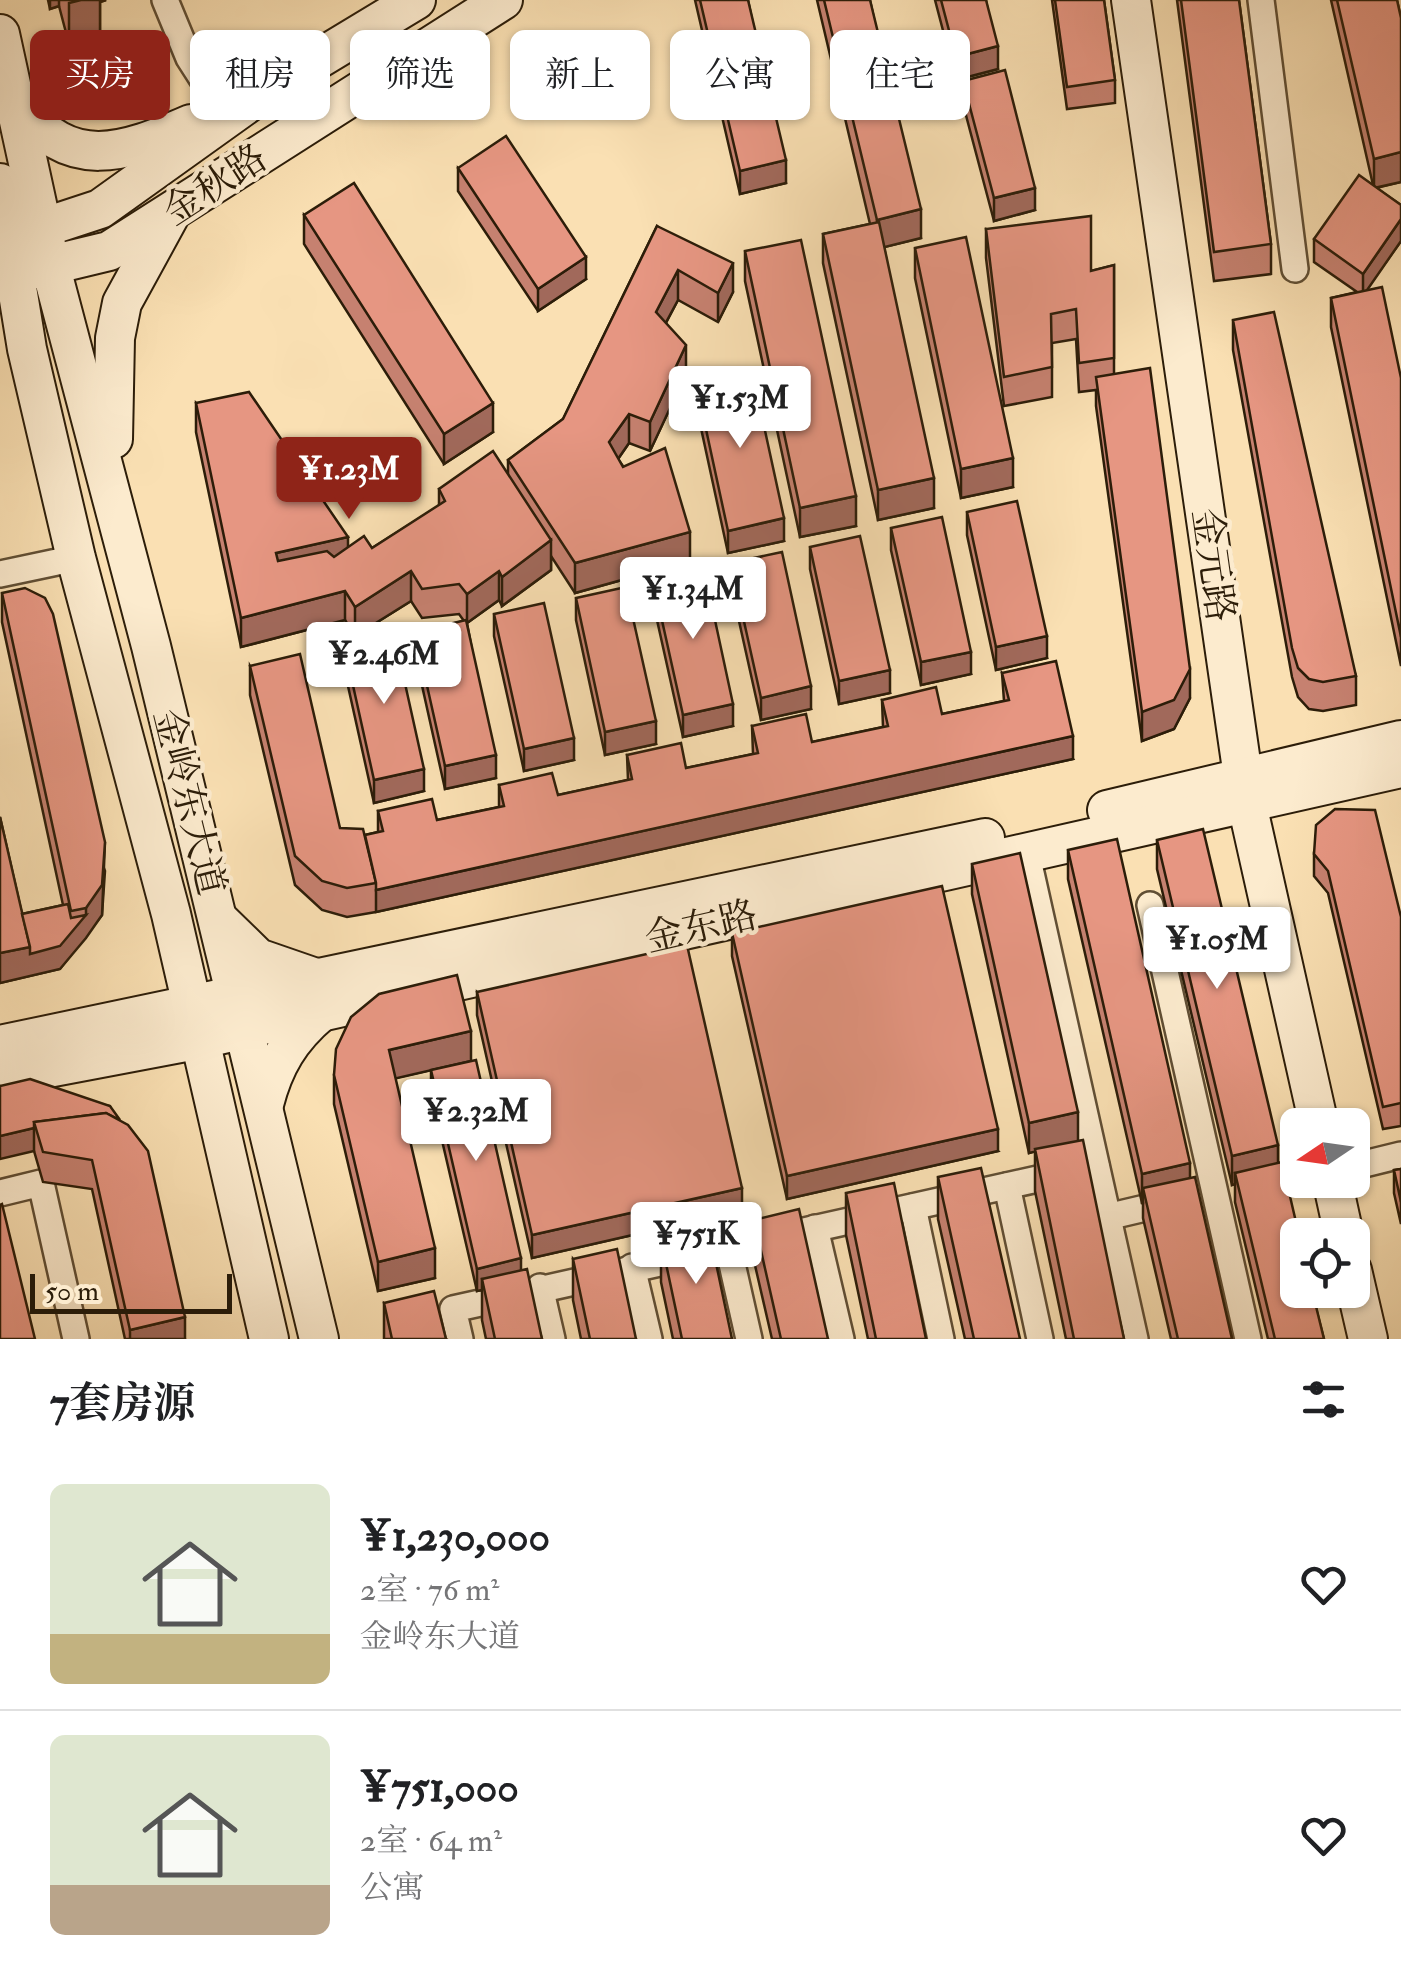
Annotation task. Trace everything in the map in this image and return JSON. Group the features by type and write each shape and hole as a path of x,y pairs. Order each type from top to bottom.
{"main road":[{"name":"金秋路","path":"330,52 416,0"},
{"name":"金秋路","path":"20,253 108,252 503,0"},
{"name":"金元路","path":"1132,0 1245,790 1316,1108"},
{"path":"0,34 15,99 20,253"},
{"path":"15,99 40,133 57,144 96,152 137,148 202,120"},
{"name":"金秋路","path":"20,253 100,209 225,120"},
{"path":"0,183 20,253"},
{"path":"113,497 115,338 129,286 171,213"},
{"name":"金岭东大道","path":"20,253 113,497 319,1339"},
{"name":"金岭东大道","path":"20,253 27,348 76,558 172,914 269,1339"},
{"name":"金东路","path":"0,1077 123,1039 242,1013 1027,854 1401,740"},
{"name":"金东路","path":"321,996 1024,829 1245,790 1401,768"},
{"path":"172,914 174,934 166,972 123,1039 175,1068 217,1108"},
{"path":"218,919 258,958 321,996 278,1061 264,1104"},
{"name":"金东路","path":"0,1045 123,1039"},
{"path":"1361,1308 1368,1339"}],"street":[{"path":"165,0 190,60"},
{"path":"1261,0 1295,270"},
{"path":"0,574 76,558"},
{"path":"1027,854 1135,1339"},
{"path":"1150,905 1248,1339"},
{"path":"1370,1163 1401,1156"},
{"path":"460,1339 453,1308 1096,1166"},
{"path":"0,1192 41,1184 76,1339"},
{"path":"1006,1186 1040,1339"},
{"path":"1107,1217 1216,1192"},
{"path":"913,1208 941,1339"},
{"path":"815,1228 841,1339"},
{"path":"728,1246 749,1339"},
{"path":"632,1267 649,1339"},
{"path":"540,1287 552,1339"}],"building":[{"path":"700,0 748,0 755,30 707,30"},
{"path":"824,0 870,0 877,30 831,30"},
{"path":"941,0 986,0 998,46 970,53 970,30 949,30"},
{"path":"1055,0 1104,0 1115,80 1067,87"},
{"path":"1181,0 1239,0 1271,244 1214,252"},
{"path":"1337,0 1397,0 1401,18 1401,152 1374,159"},
{"path":"1005,70 1035,188 994,198 970,107 970,79"},
{"path":"728,120 776,120 786,160 740,171"},
{"path":"853,120 899,120 921,209 877,220"},
{"path":"506,136 586,257 538,289 458,168"},
{"path":"1359,175 1401,205 1401,219 1363,274 1314,239"},
{"path":"354,183 493,403 444,434 304,215"},
{"path":"1091,216 1091,271 1114,265 1114,358 1079,363 1076,309 1051,314 1052,367 1004,377 986,229"},
{"path":"879,222 934,478 878,490 823,234"},
{"path":"657,226 733,263 718,293 678,270 656,312 686,345 650,422 629,414 609,442 623,467 665,448 690,532 575,563 508,460 563,419"},
{"path":"966,237 1013,458 961,469 915,248"},
{"path":"801,240 856,496 800,508 745,251"},
{"path":"1382,287 1401,378 1401,637 1331,298"},
{"path":"1274,312 1356,676 1323,682 1309,679 1298,668 1292,648 1233,320"},
{"path":"1150,368 1190,669 1174,700 1142,712 1096,377"},
{"path":"752,371 784,518 728,531 696,383"},
{"path":"249,392 348,537 276,553 278,561 327,551 334,557 364,536 372,548 445,501 439,489 493,451 551,540 502,577 499,571 467,594 459,584 422,589 411,571 355,607 345,591 241,618 196,403"},
{"path":"1017,501 1047,636 996,647 967,512"},
{"path":"942,517 971,652 921,662 891,528"},
{"path":"860,536 890,670 839,681 810,547"},
{"path":"782,552 811,686 761,698 731,563"},
{"path":"704,569 733,704 683,715 653,580"},
{"path":"626,587 656,721 605,732 576,598"},
{"path":"25,588 45,598 53,614 105,842 102,885 86,908 71,911 2,593"},
{"path":"544,603 574,738 524,749 494,614"},
{"path":"466,620 496,755 445,766 415,632"},
{"path":"394,634 424,769 374,780 344,645"},
{"path":"300,654 340,828 363,829 376,883 347,888 322,881 295,856 250,666"},
{"path":"1056,661 1073,736 376,890 365,835 383,831 378,811 432,799 437,820 504,806 499,785 552,773 558,795 632,779 627,755 681,743 686,768 758,753 752,726 806,714 812,742 888,726 882,700 936,687 942,714 1009,700 1002,673"},
{"path":"1335,809 1375,810 1401,917 1401,1103 1383,1107 1328,871 1314,854 1316,825"},
{"path":"0,817 30,947 0,953"},
{"path":"1203,829 1278,1145 1232,1156 1157,840"},
{"path":"1117,839 1190,1163 1142,1174 1068,850"},
{"path":"1020,853 1078,1112 1029,1123 972,864"},
{"path":"942,886 998,1129 787,1176 732,933"},
{"path":"68,904 71,918 86,915 60,946 30,954 22,914"},
{"path":"687,945 742,1188 532,1235 477,992"},
{"path":"457,975 471,1031 389,1050 435,1248 378,1262 334,1075 336,1049 351,1017 379,994"},
{"path":"476,1060 521,1258 477,1269 431,1070"},
{"path":"30,1079 110,1106 120,1120 106,1113 34,1122 34,1128 0,1136 0,1086"},
{"path":"106,1113 128,1125 148,1151 185,1317 130,1330 92,1160 43,1152 34,1122"},
{"path":"1083,1140 1124,1339 1074,1339 1035,1149"},
{"path":"1280,1162 1280,1198 1290,1198 1295,1218 1280,1218 1280,1308 1316,1308 1324,1339 1275,1339 1235,1173"},
{"path":"981,1168 1020,1339 974,1339 938,1177"},
{"path":"1401,1169 1401,1202 1394,1170"},
{"path":"1195,1177 1232,1339 1178,1339 1143,1188"},
{"path":"894,1183 926,1339 876,1339 846,1193"},
{"path":"2,1204 35,1339 0,1339"},
{"path":"799,1209 828,1339 781,1339 754,1220"},
{"path":"709,1230 732,1339 682,1339 661,1240"},
{"path":"617,1249 636,1339 590,1339 573,1259"},
{"path":"527,1269 542,1339 495,1339 482,1279"},
{"path":"434,1291 446,1339 392,1339 384,1303"}]}
